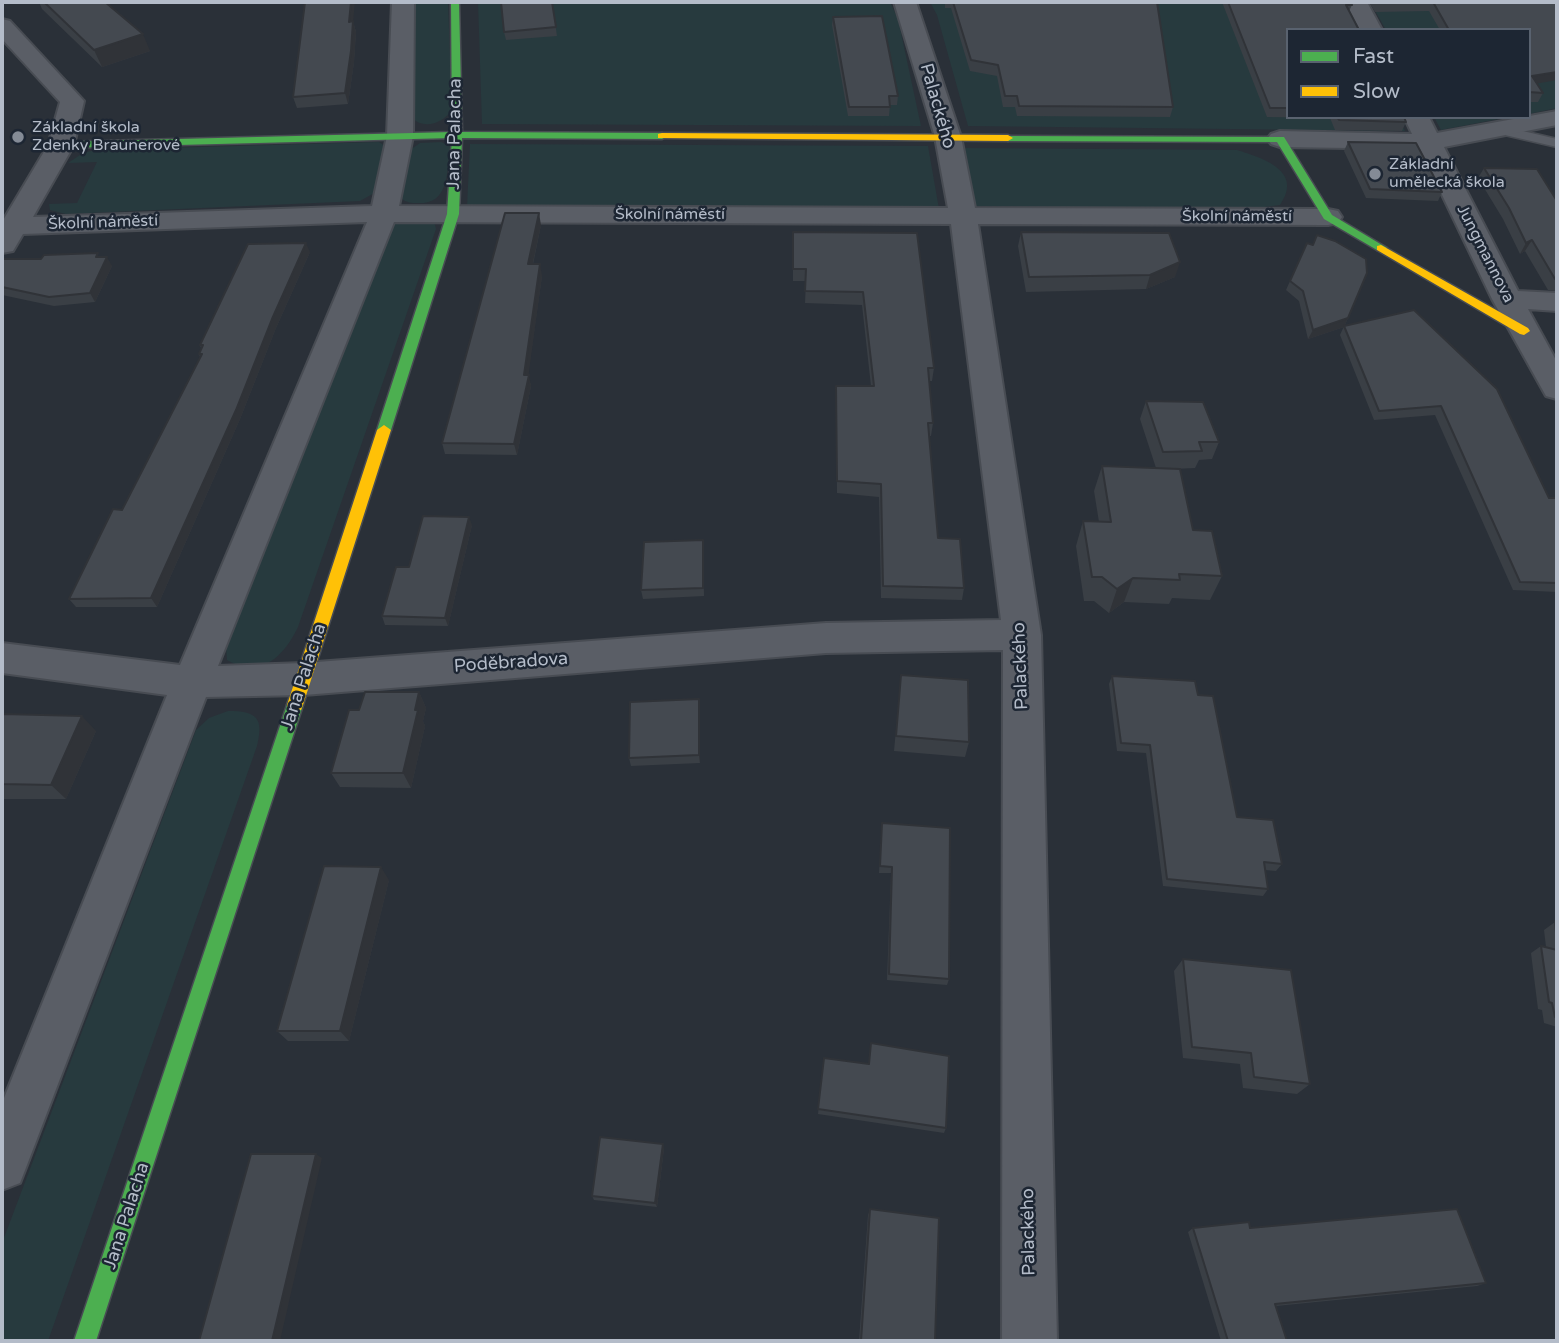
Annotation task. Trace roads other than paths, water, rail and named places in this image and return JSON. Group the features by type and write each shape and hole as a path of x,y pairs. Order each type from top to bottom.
{"street":[{"path":"2,1165 192,682 384,214 400,136 403,2"},
{"name":"Jana Palacha","path":"85,1341 453,214 457,135 455,2"},
{"name":"Palackého","path":"905,2 948,138 963,215 1022,635 1030,1341"},
{"path":"1356,2 1370,28"},
{"path":"2,26 72,101 61,145 7,236"},
{"path":"61,145 457,135 1429,142 1557,118"},
{"name":"Jungmannova","path":"1417,119 1507,299 1557,389"},
{"name":"Školní náměstí","path":"1280,139 1328,217 1524,331"},
{"name":"Školní náměstí","path":"7,236 384,214 1328,217"},
{"path":"1507,299 1557,302"},
{"name":"Poděbradova","path":"2,658 192,682 303,679 826,638 1022,635"}],"lane":[{"path":"1497,130 1557,143"}],"place":[{"name":"Základní škola Zdenky Braunerové","path":"18,137"},
{"name":"Základní umělecká škola","path":"1375,174"}]}
